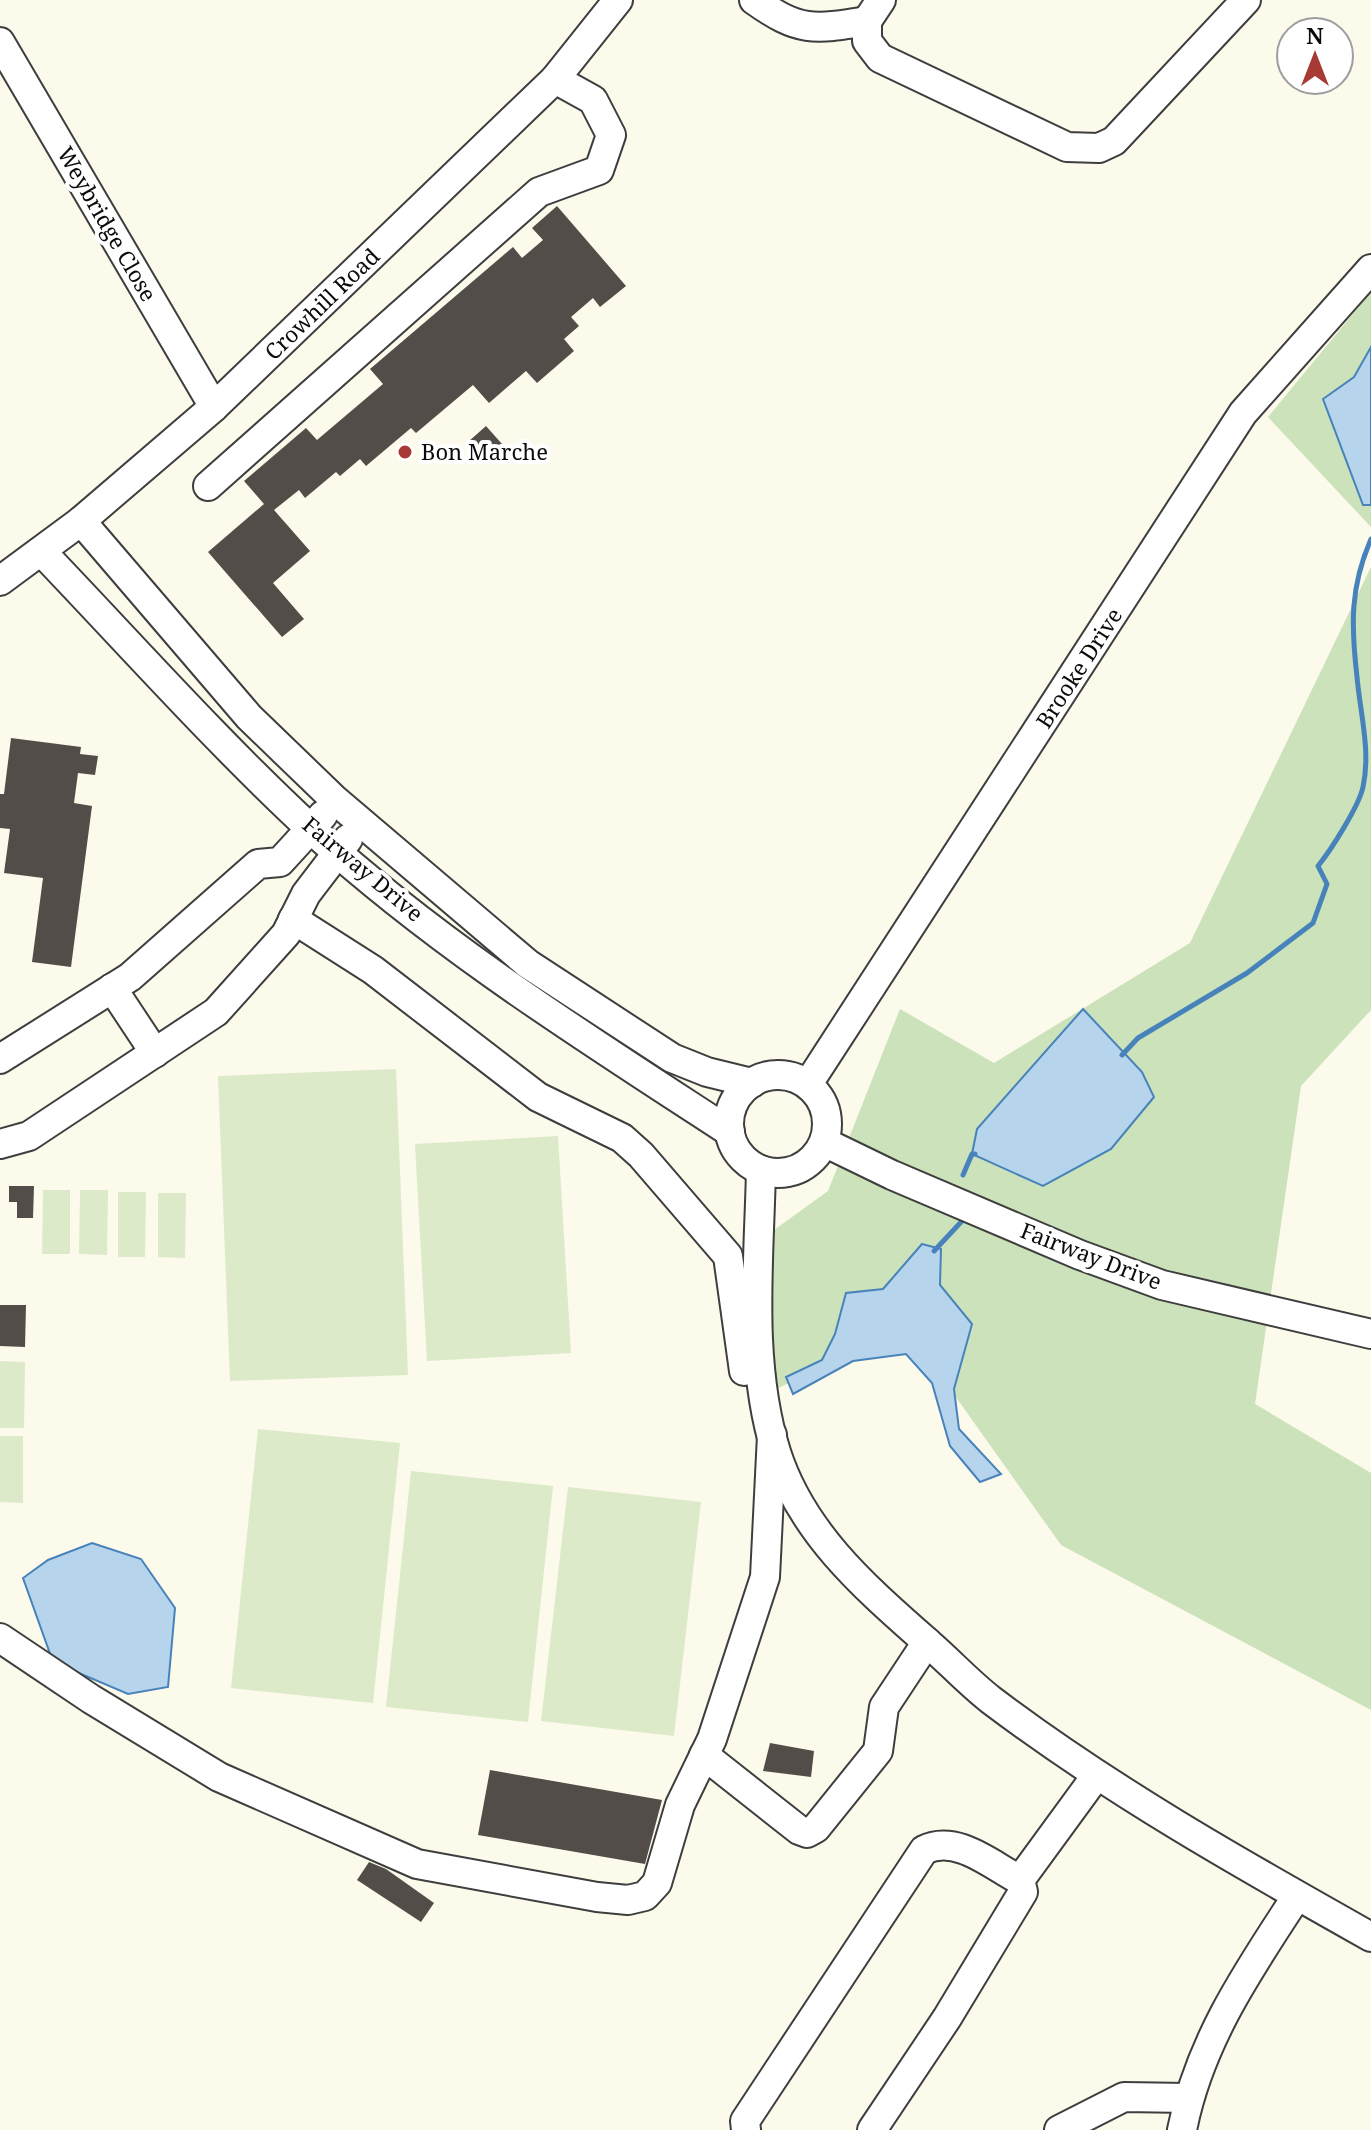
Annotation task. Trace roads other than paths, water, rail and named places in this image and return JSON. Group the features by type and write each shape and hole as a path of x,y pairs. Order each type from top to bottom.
{"street":[{"name":"Crowhill Road","path":"0,581 81,521 214,407 555,79 618,0"},
{"path":"754,0 800,27 814,29 874,10"},
{"path":"874,10 867,41 880,58 1067,147 1099,148 1114,141 1148,107 1246,0"},
{"name":"Weybridge Close","path":"0,42 214,407"},
{"path":"208,486 539,192 599,170 611,135 593,100 555,79"},
{"name":"Brooke Drive","path":"808,1084 1243,413 1371,269"},
{"name":"Fairway Drive","path":"81,521 249,717 335,800 528,964 672,1058 707,1072 752,1083"},
{"name":"Fairway Drive","path":"41,551 338,852 514,991 730,1132"},
{"path":"0,1059 112,988 214,906 258,864 280,862 335,800"},
{"path":"0,1144 29,1136 216,1012 286,934 306,894 362,823"},
{"path":"293,919 373,970 538,1097 622,1138 713,1236 728,1256 745,1383 759,1445 770,1476"},
{"path":"112,988 155,1053"},
{"path":"778,1075 808,1084 825,1109 828,1126 824,1142 818,1153 798,1169 786,1172 761,1170 740,1155 730,1132 733,1104 752,1083 778,1075"},
{"name":"Fairway Drive","path":"824,1142 892,1175 1080,1255 1162,1285 1371,1334"},
{"path":"761,1170 757,1341 772,1435 786,1478 809,1521 862,1585 988,1698 1096,1776 1371,1937"},
{"path":"0,1638 91,1699 219,1777 417,1864 597,1897 628,1900 645,1896 657,1883 680,1805 704,1755 765,1577 772,1435"},
{"path":"704,1755 799,1830 807,1833 816,1828 878,1751 884,1707 927,1642"},
{"path":"1020,1880 1096,1776"},
{"path":"746,2130 745,2121 924,1850 934,1845 956,1844 1020,1880 1023,1892 947,2018 872,2130"},
{"path":"1182,2130 1188,2098 1214,2031 1297,1896"},
{"path":"1059,2130 1124,2097 1188,2098"}],"water":[{"path":"1371,347 1371,505 1363,505 1323,399 1354,377"},
{"path":"1083,1009 1142,1072 1154,1097 1111,1149 1043,1186 972,1154 977,1129"},
{"path":"922,1244 941,1249 940,1285 972,1324 954,1389 959,1429 1001,1474 980,1482 950,1446 932,1383 906,1354 853,1361 793,1394 786,1377 822,1360 835,1334 846,1293 883,1289"},
{"path":"92,1543 141,1559 175,1608 168,1687 128,1694 53,1662 23,1578 48,1560"}],"waterway":[{"path":"1122,1055 1138,1038 1247,973 1313,923 1327,884 1318,866 1337,839 1363,787 1365,746 1353,623 1359,574 1371,539"},
{"path":"963,1175 972,1154 975,1154"},
{"path":"934,1251 962,1221"}],"place":[{"name":"Bon Marche","path":"405,452"}]}
